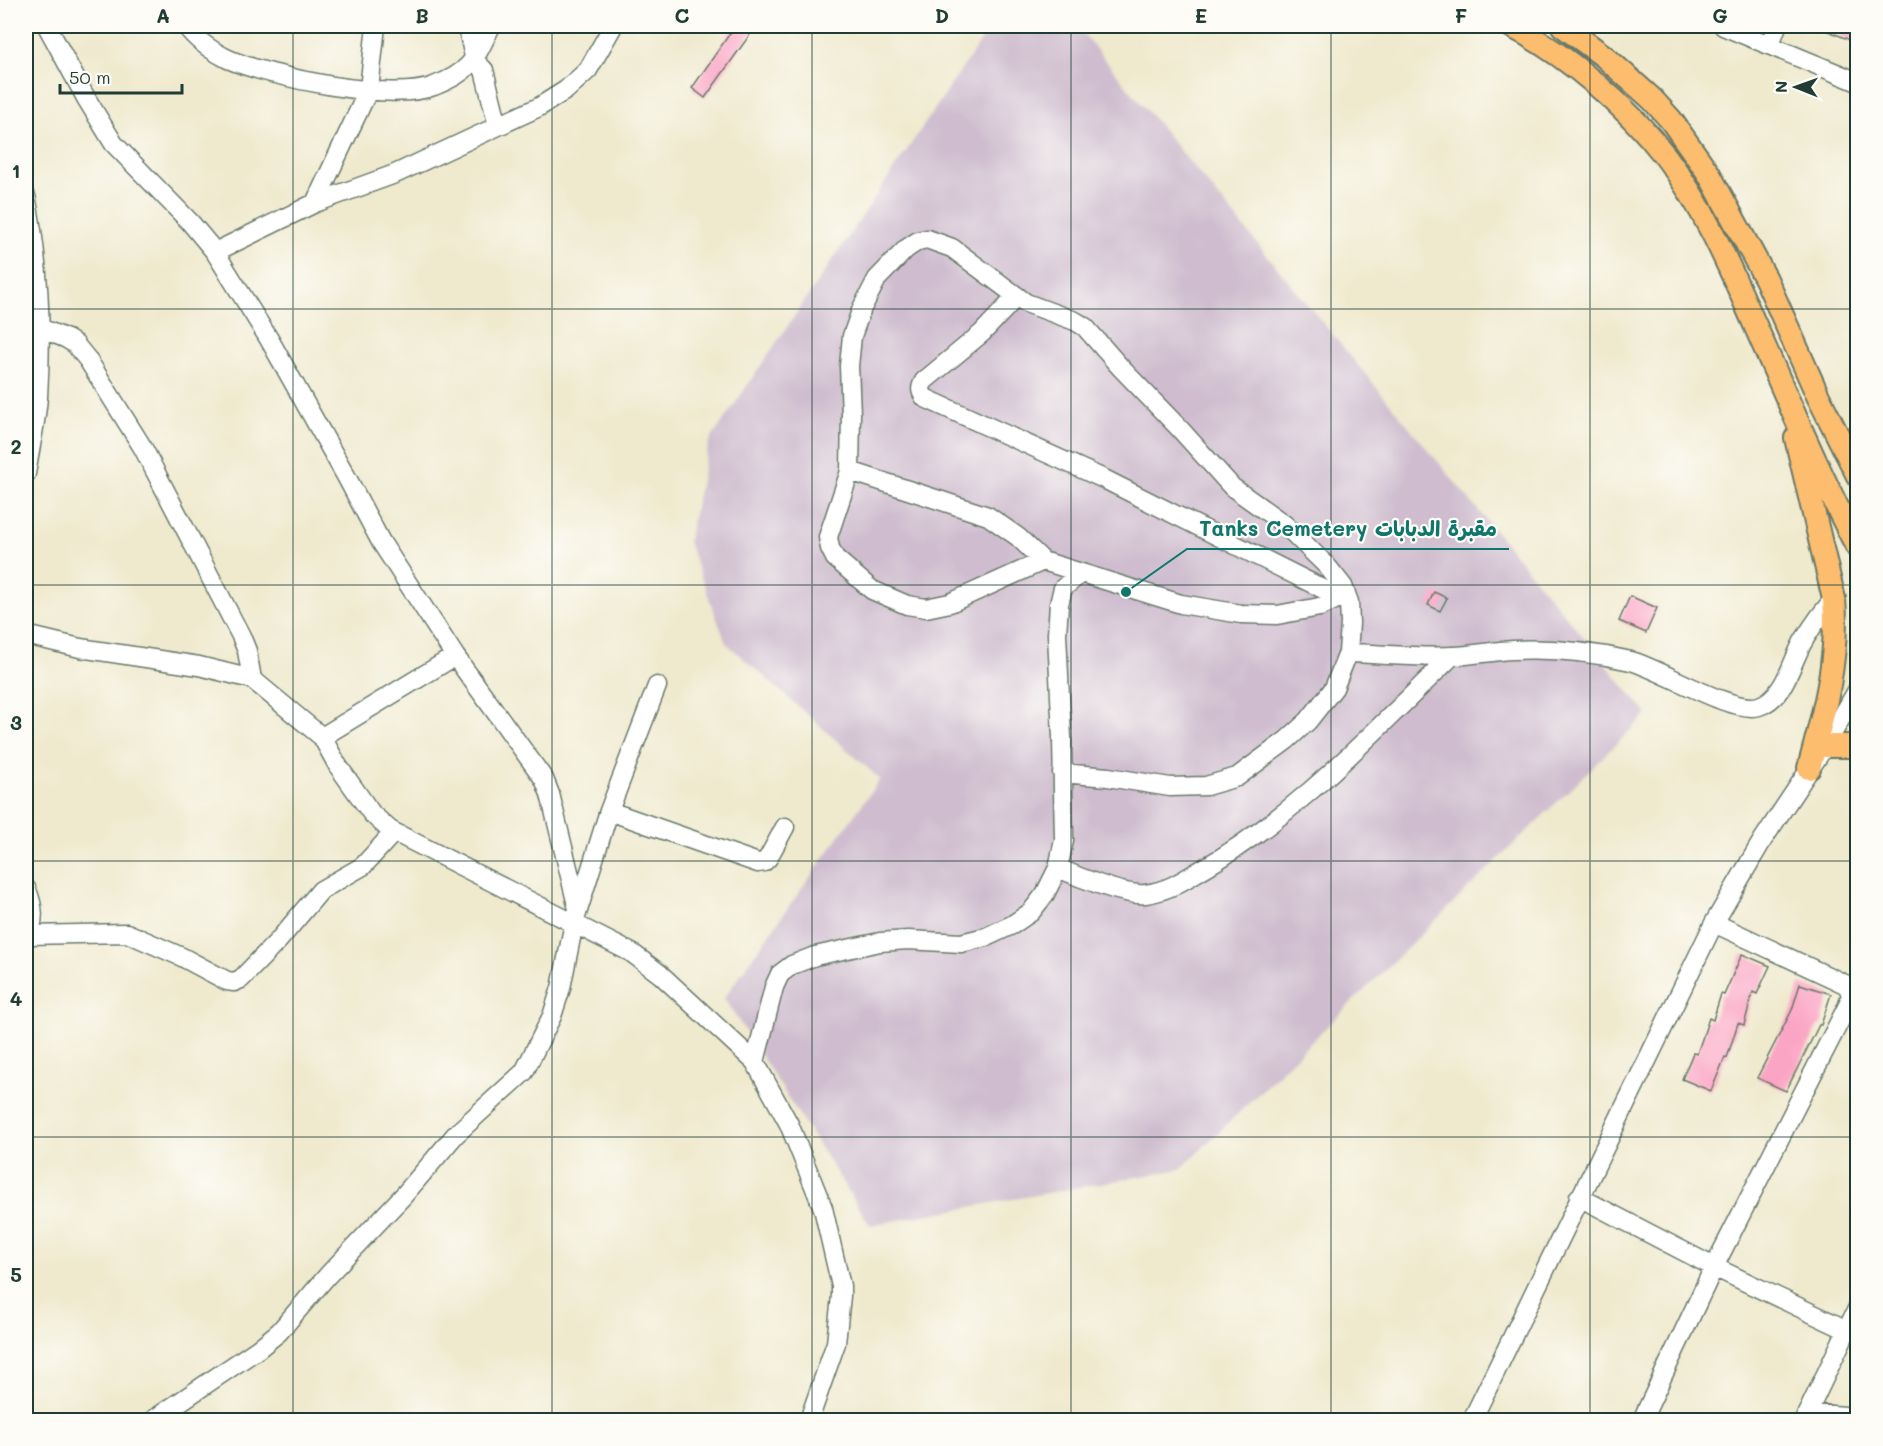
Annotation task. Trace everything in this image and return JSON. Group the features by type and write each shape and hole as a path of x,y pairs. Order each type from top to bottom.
{"main road":[{"path":"1511,26 1543,45 1606,92 1668,159 1701,211 1732,271 1857,548"},
{"path":"1563,26 1605,57 1652,99 1671,120 1708,174 1761,269 1857,476"},
{"path":"1818,396 1839,422 1857,436"},
{"path":"1794,412 1796,441 1834,599 1835,625 1831,681 1809,768"},
{"path":"1825,746 1857,746"}],"street":[{"path":"47,26 86,99 114,144 190,222 215,252 285,368 381,542 455,656 544,778 550,794 576,917"},
{"path":"186,26 207,47 229,59 274,74 317,84 408,92 435,86 463,71 475,61 491,26"},
{"path":"315,203 369,89 376,26"},
{"path":"467,26 475,61 484,70 498,126"},
{"path":"215,252 315,203 395,174 539,107 566,90 588,70 613,26"},
{"path":"1723,26 1857,82"},
{"path":"1770,44 1777,26"},
{"path":"26,196 36,273 38,327 38,399 26,474"},
{"path":"1043,561 950,603 926,608 907,605 872,590 834,558 830,548 828,537 850,471 849,366 852,336 862,308 877,279 897,255 918,241 927,239 952,248 1036,308 1075,321 1085,327 1232,487 1284,524 1327,566 1343,586 1348,653 1334,688 1308,721 1287,740 1237,777 1206,786 1170,787 1108,777 1062,773"},
{"path":"1017,296 982,333 924,381 921,393 925,398 1104,479 1344,600"},
{"path":"38,327 75,344 88,360 130,428 241,636 247,651 252,679"},
{"path":"850,471 988,516 1018,537 1043,561 1181,604 1241,614 1277,615 1300,612 1344,600"},
{"path":"755,1062 774,987 780,974 792,965 815,956 880,942 908,940 961,943 986,938 1031,912 1045,894 1058,868 1064,840 1062,738 1056,634 1059,604 1063,588 1080,574"},
{"path":"1348,653 1452,656 1514,650 1581,652 1635,662 1704,693 1741,705 1758,707 1770,700 1780,689 1803,641 1818,616 1834,599"},
{"path":"26,635 80,648 199,666 252,679 322,737 338,766 381,824 576,917 660,974 755,1062 789,1124 823,1208 841,1286 838,1334 809,1420"},
{"path":"322,737 455,656"},
{"path":"1058,868 1084,880 1143,894 1174,887 1228,856 1314,787 1452,656"},
{"path":"153,1420 258,1349 279,1332 328,1275 404,1195 456,1134 524,1072 540,1043 558,998 576,917 609,811 657,686"},
{"path":"1472,1420 1714,923 1762,842 1825,746 1857,689"},
{"path":"609,811 758,863 768,858 784,827"},
{"path":"26,888 34,910 33,923 27,937 127,933 182,957 226,981 234,982 241,979 278,941 321,890 363,866 394,832"},
{"path":"1642,1420 1714,1267 1843,1015 1851,994 1847,985 1714,923"},
{"path":"1579,1197 1714,1267 1846,1330"},
{"path":"1857,1307 1806,1417 1857,1417"}],"shaded area":[{"path":"991,26 1077,26 1647,714 1181,1169 870,1225 724,998 880,779 726,643 688,542 709,442"}],"building":[{"path":"735,26 756,26 705,98 692,88"},
{"path":"1816,26 1857,26 1857,43"},
{"path":"1434,592 1447,598 1440,611 1428,605"},
{"path":"1630,596 1657,608 1646,633 1619,621"},
{"path":"1742,954 1770,966 1757,994 1753,992 1744,1025 1738,1023 1727,1058 1725,1057 1711,1091 1682,1079 1693,1053 1697,1054 1709,1018 1713,1020 1721,994 1724,995"},
{"path":"1800,984 1831,994 1821,1025 1786,1091 1757,1078 1792,1010"}],"place":[{"name":"Tanks Cemetery مقبرة الدبابات","path":"1126,592"}]}
